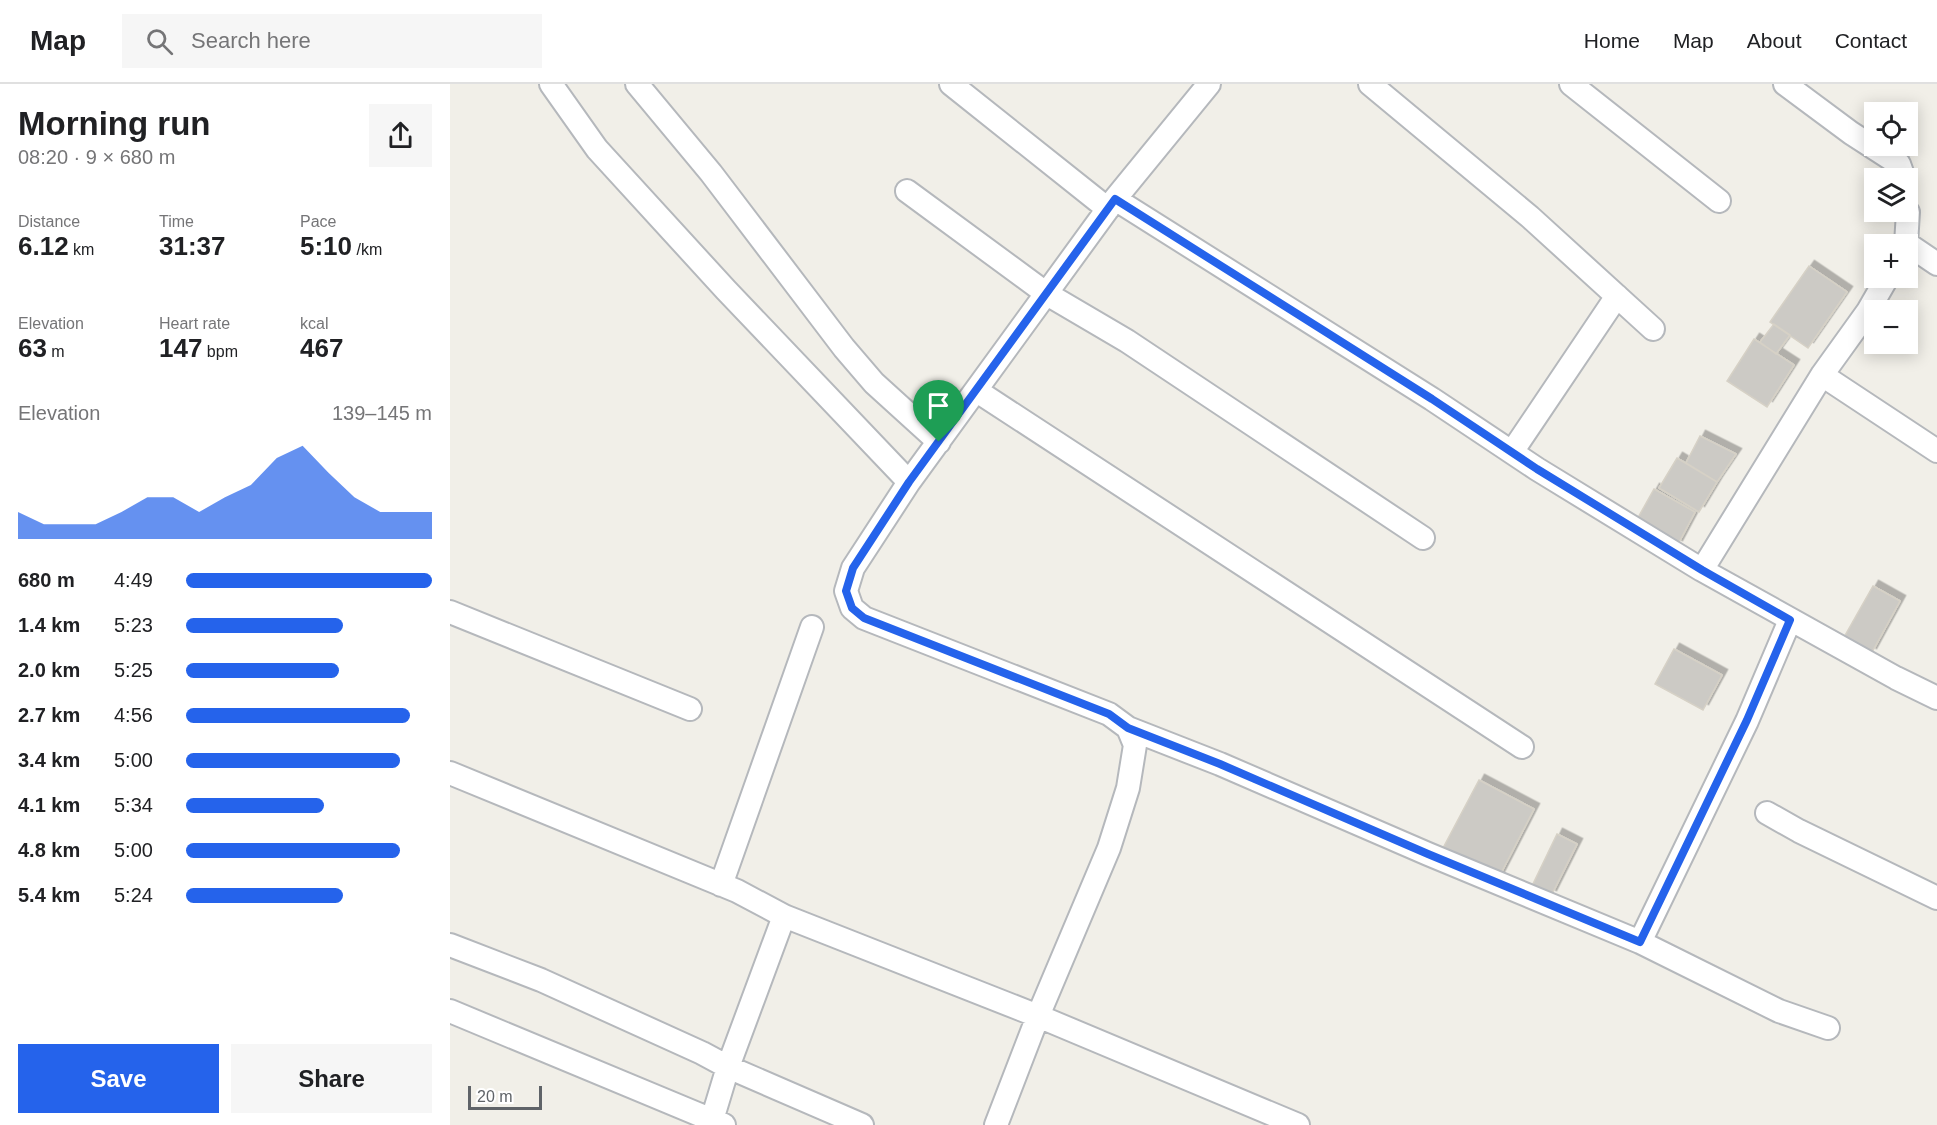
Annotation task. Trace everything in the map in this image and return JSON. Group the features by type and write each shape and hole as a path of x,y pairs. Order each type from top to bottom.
{"street":[{"path":"551,84 597,149 726,290 909,482"},
{"path":"638,84 711,173 844,348 874,383 939,442"},
{"path":"951,84 1112,204 1432,399 1537,469 1702,570 1790,620 1937,698"},
{"path":"1209,84 1112,204 909,482 853,568 846,591 852,608 864,618 1109,714 1128,728 1220,764 1640,942 1779,1011 1828,1028"},
{"path":"1370,84 1530,217 1653,329"},
{"path":"1570,84 1719,201"},
{"path":"1785,84 1851,133 1899,164 1900,168"},
{"path":"907,191 1047,294 1127,341 1423,538"},
{"path":"1918,252 1937,264"},
{"path":"1702,570 1822,375 1868,311 1881,288"},
{"path":"1512,452 1617,296"},
{"path":"1822,375 1937,451"},
{"path":"977,391 1522,747"},
{"path":"450,612 690,709"},
{"path":"1640,942 1747,720 1790,620"},
{"path":"721,885 812,627"},
{"path":"996,1125 1038,1016 1109,848 1128,788 1135,745 1128,728"},
{"path":"450,773 721,885 784,916 1038,1016 1298,1125"},
{"path":"1767,813 1799,831 1936,897"},
{"path":"450,1011 718,1122 728,1067 784,916"},
{"path":"450,945 541,980 728,1067 862,1125"}],"building":[{"path":"1809,266 1847,292 1808,348 1770,322"},
{"path":"1774,324 1790,335 1776,354 1760,342"},
{"path":"1754,339 1794,365 1767,407 1727,381"},
{"path":"1700,436 1736,454 1717,482 1686,463"},
{"path":"1677,458 1717,482 1699,512 1659,488"},
{"path":"1654,489 1695,512 1677,546 1635,523"},
{"path":"1873,586 1900,601 1871,654 1843,639"},
{"path":"1674,649 1722,675 1703,710 1655,684"},
{"path":"1479,780 1534,809 1498,879 1442,850"},
{"path":"1557,834 1577,844 1551,896 1532,886"}],"route":[{"path":"1115,199 1432,399 1537,469 1741,594 1790,620 1747,720 1640,942 1220,764 1128,728 1109,714 864,618 852,608 846,591 853,568 909,482 939,442 1115,199"}]}
